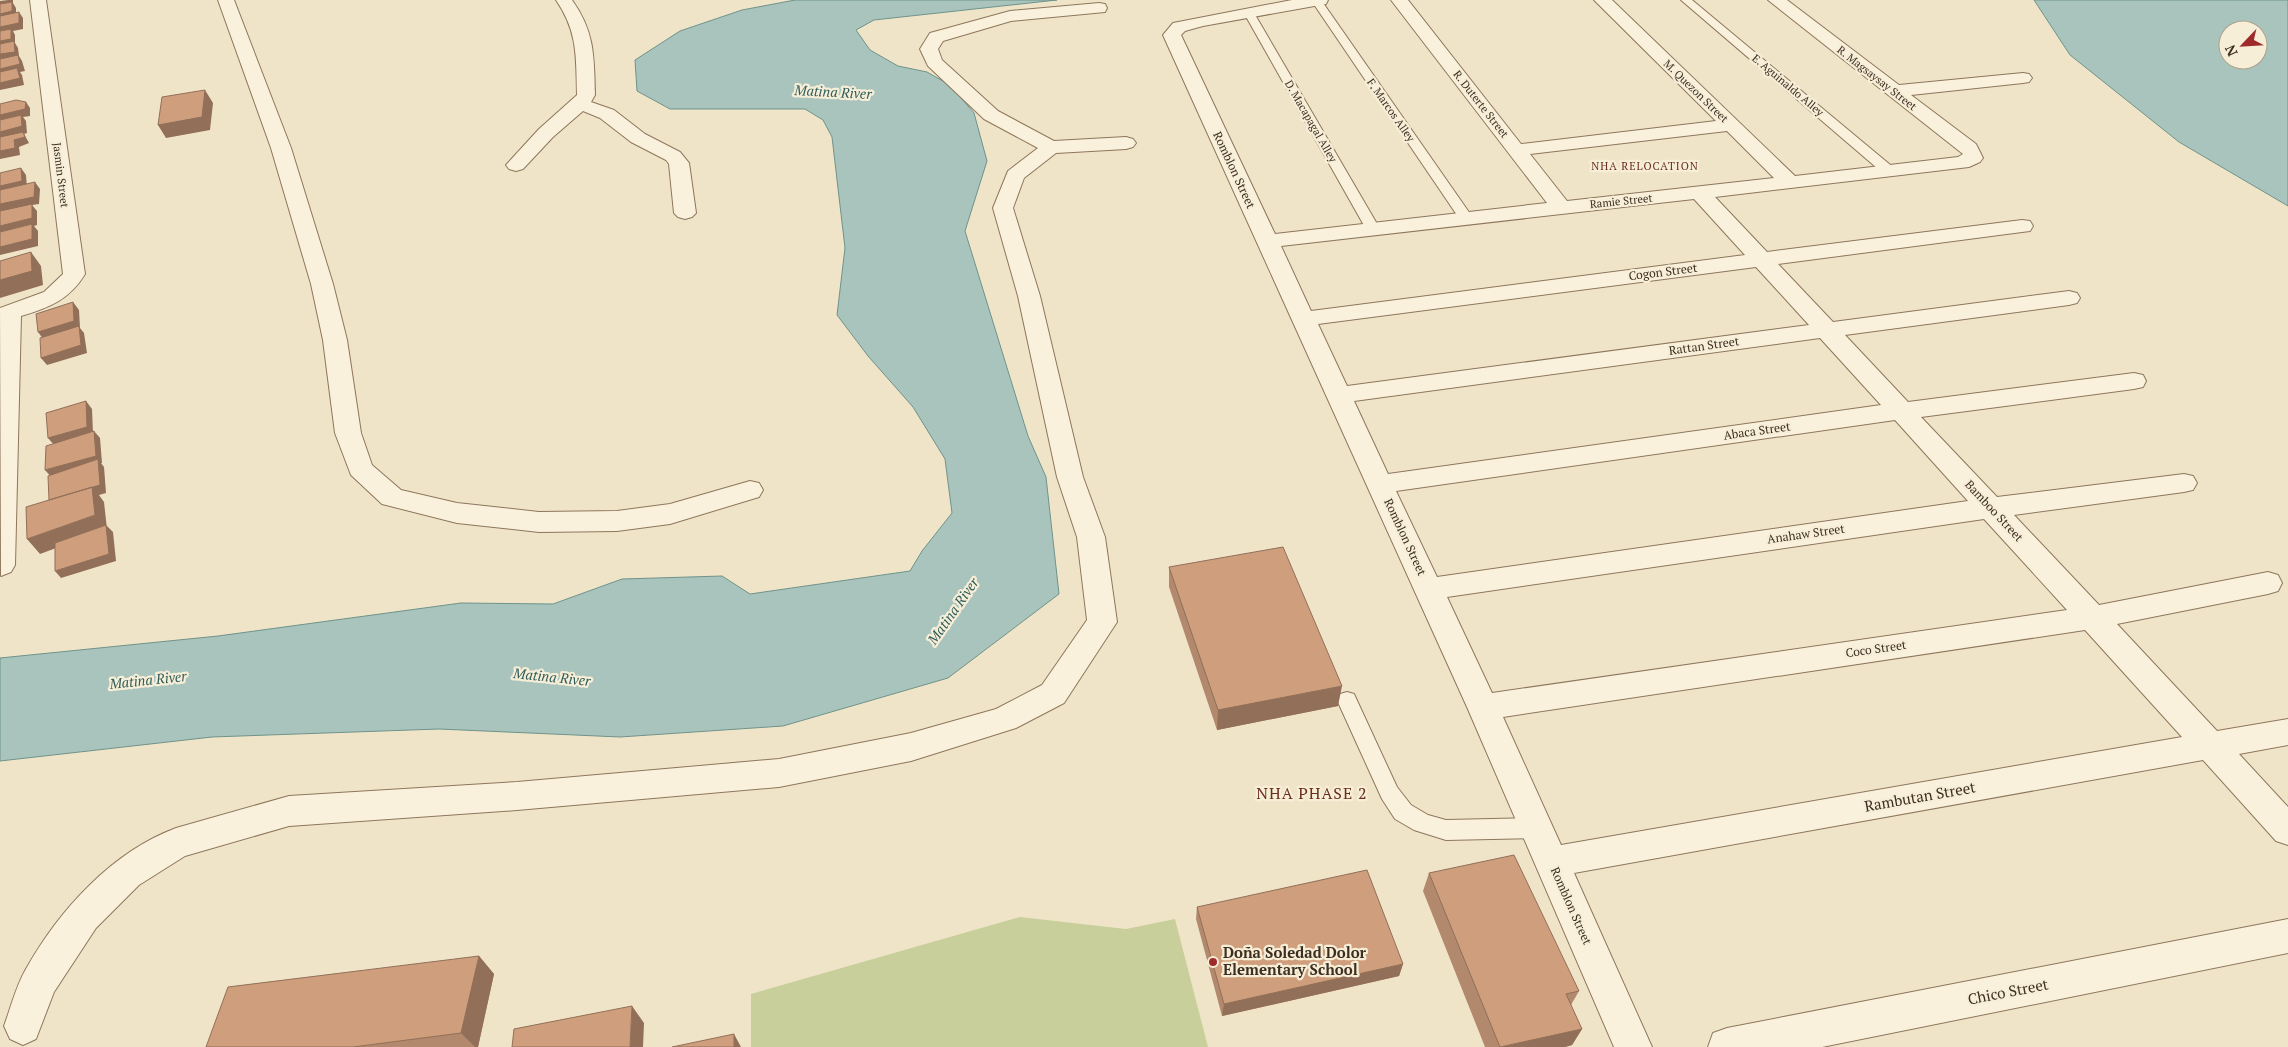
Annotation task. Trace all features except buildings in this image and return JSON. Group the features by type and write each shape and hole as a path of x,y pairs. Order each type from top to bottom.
{"street":[{"name":"Jasmin Street","path":"5,313 58,294 69,284 74,274 38,0"},
{"path":"226,0 281,148 322,284 335,340 348,433 360,469 392,497 457,512 539,522 617,521 670,514 750,490"},
{"path":"516,165 546,134 580,104 586,95 588,83 585,45 576,17 564,0"},
{"path":"1249,13 1318,0"},
{"name":"R. Duterte Street","path":"1399,0 1561,208"},
{"name":"M. Quezon Street","path":"1602,0 1790,182"},
{"name":"R. Magsaysay Street","path":"1776,0 1969,148 1974,154 1973,158"},
{"path":"1099,8 1010,16 936,37 929,49 934,62 991,116 1051,147 1126,143"},
{"name":"Romblon Street","path":"1249,13 1187,25 1174,30 1172,35 1483,707 1632,1047"},
{"path":"1895,92 2022,78"},
{"path":"580,104 607,114 638,138 672,156 679,163 685,213"},
{"path":"1517,150 1732,125"},
{"path":"23,1026 39,982 83,916 127,874 176,843 290,811 546,794 779,773 911,747 1005,719 1053,694 1102,622 1091,537 1070,477 1029,296 1003,208 1015,174 1051,147"},
{"name":"Ramie Street","path":"1268,241 1962,163 1973,158"},
{"name":"Bamboo Street","path":"1699,192 2288,830"},
{"name":"Cogon Street","path":"1304,319 2022,226"},
{"name":"Rattan Street","path":"1340,395 2069,298"},
{"path":"1,565 5,313"},
{"name":"Abaca Street","path":"1381,484 1901,411 2134,381"},
{"name":"Anahaw Street","path":"1429,589 1990,508 2184,483"},
{"name":"Coco Street","path":"1483,707 2092,618 2268,583"},
{"name":"Rambutan Street","path":"1551,862 2288,732"},
{"name":"Chico Street","path":"1727,1047 2288,936"}],"lane":[{"name":"F. Marcos Alley","path":"1318,0 1466,218"},
{"name":"E. Aguinaldo Alley","path":"1686,0 1889,171"},
{"name":"D. Macapagal Alley","path":"1249,13 1373,229"},
{"path":"1347,700 1389,793 1403,812 1422,823 1446,830 1537,828"}],"green space":[{"path":"1020,917 1126,929 1175,919 1208,1047 751,1047 751,994"}],"water":[{"name":"Matina River","path":"795,0 1057,0 874,20 856,30 870,50 898,66 927,72 950,85 974,113 987,161 965,231 1028,436 1046,477 1059,594 948,678 783,726 620,737 439,729 212,737 0,761 0,658 218,636 461,603 553,604 622,579 722,576 750,594 910,571 922,551 952,513 945,459 913,407 868,356 837,315 845,248 832,137 823,120 805,109 670,109 637,91 635,60 680,31 742,10"},
{"path":"2034,0 2288,0 2288,206 2179,142 2070,55"}],"place":[{"name":"Doña Soledad Dolor Elementary School","path":"1213,962"}],"district":[{"name":"NHA RELOCATION","path":"1645,166"},
{"name":"NHA PHASE 2","path":"1312,793"}]}
